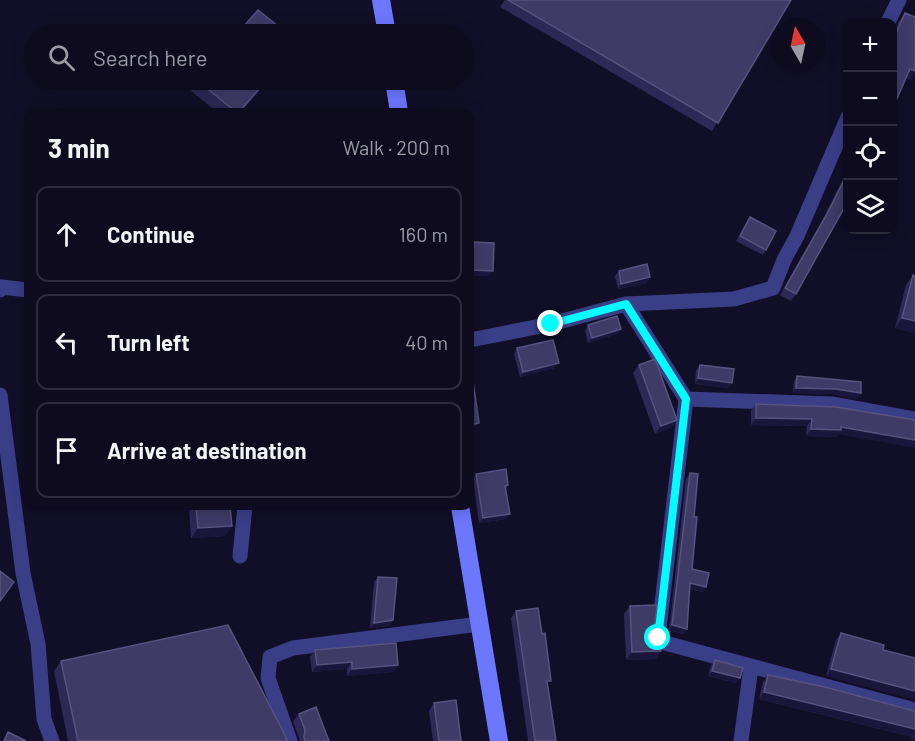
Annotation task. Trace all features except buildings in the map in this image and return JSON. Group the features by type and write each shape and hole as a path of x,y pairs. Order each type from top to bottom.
{"main road":[{"path":"381,0 385,24"},
{"path":"396,90 398,108"},
{"path":"461,510 499,741"}],"street":[{"path":"890,18 899,0"},
{"path":"474,339 551,324 626,304 734,299 773,288 783,260 797,236 844,126"},
{"path":"0,290 1,287 24,290"},
{"path":"626,304 686,399 658,638 665,643 915,710"},
{"path":"0,395 23,573 38,644 44,719 52,741"},
{"path":"686,399 832,404 915,419"},
{"path":"240,556 245,510"},
{"path":"290,741 268,678 270,657 293,648 479,624"},
{"path":"741,741 751,667"}],"route":[{"path":"551,324 626,304 686,399 658,638"}]}
